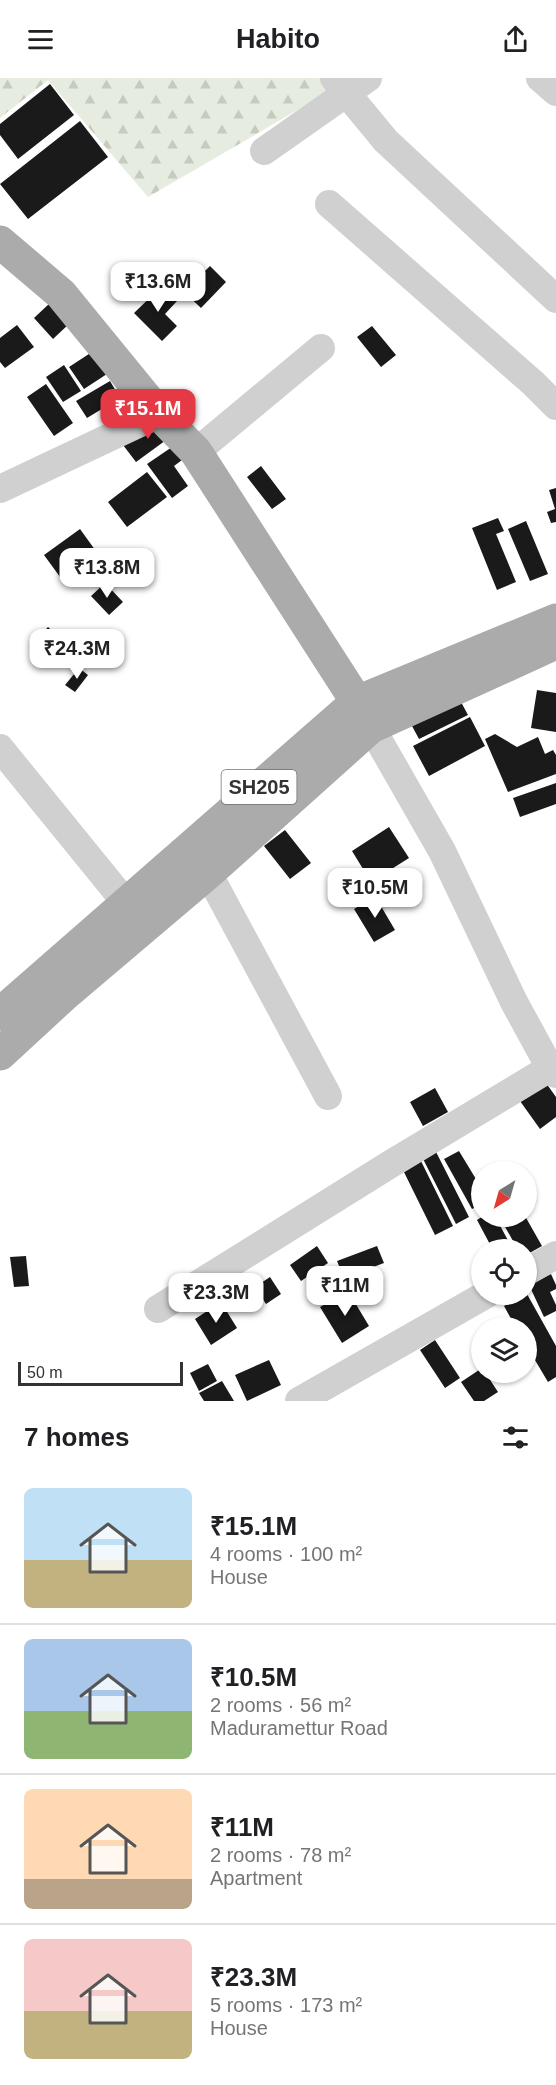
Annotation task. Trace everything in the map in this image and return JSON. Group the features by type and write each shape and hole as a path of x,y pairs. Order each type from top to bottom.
{"main road":[{"path":"0,242 61,294 159,414 196,452 364,714"},
{"name":"SH205","path":"0,1014 126,903 364,714 556,620"},
{"path":"0,1054 63,996 208,873 364,714 556,643"}],"street":[{"path":"540,78 556,92"},
{"path":"264,151 349,83 386,141 556,299"},
{"path":"328,204 533,383 556,406"},
{"path":"196,452 321,348"},
{"path":"0,489 159,414"},
{"path":"158,1310 389,1165 553,1071 514,1002 442,851 364,714"},
{"path":"0,748 126,903"},
{"path":"208,873 328,1096"},
{"path":"537,1266 556,1255"},
{"path":"299,1401 471,1303"}],"green space":[{"path":"0,78 322,78 332,90 148,197 48,80 0,118"}],"building":[{"path":"50,84 74,115 18,159 0,135 0,124"},
{"path":"80,121 108,157 28,219 0,184"},
{"path":"210,266 226,282 201,308 184,292"},
{"path":"162,286 177,301 165,314 177,326 162,341 134,313"},
{"path":"51,302 70,323 53,339 34,318"},
{"path":"17,325 34,347 5,368 0,362 0,338"},
{"path":"372,326 396,355 381,367 357,337"},
{"path":"95,350 110,372 84,389 69,367"},
{"path":"64,365 81,391 63,402 46,377"},
{"path":"110,381 120,398 87,418 76,401"},
{"path":"46,384 73,423 54,436 27,397"},
{"path":"160,418 173,435 136,462 123,445"},
{"path":"172,447 182,460 174,466 188,486 172,498 147,464"},
{"path":"261,466 286,499 272,509 247,477"},
{"path":"147,472 167,497 127,527 108,502"},
{"path":"556,488 556,522 551,523 547,512 555,509 549,490"},
{"path":"498,518 504,531 496,534 516,582 497,590 472,528"},
{"path":"526,521 548,574 530,581 508,529"},
{"path":"80,529 98,554 63,581 44,555"},
{"path":"105,583 123,602 109,615 91,596"},
{"path":"48,627 66,644 48,663 30,647"},
{"path":"79,668 88,675 75,692 65,685"},
{"path":"537,690 556,693 556,732 531,728"},
{"path":"461,702 468,715 419,739 412,726"},
{"path":"470,717 485,746 429,776 413,746"},
{"path":"495,734 517,747 538,737 545,754 553,750 556,755 556,774 508,792 485,739"},
{"path":"556,783 556,804 520,817 513,798"},
{"path":"389,827 409,858 371,882 352,851"},
{"path":"285,830 311,863 290,879 264,846"},
{"path":"375,896 395,930 374,942 354,909"},
{"path":"546,1083 556,1097 556,1117 540,1129 520,1101"},
{"path":"435,1088 448,1112 423,1126 410,1102"},
{"path":"432,1144 469,1217 456,1224 419,1151"},
{"path":"459,1151 471,1171 471,1207 444,1159"},
{"path":"420,1159 453,1226 435,1235 402,1168"},
{"path":"481,1227 501,1227 507,1239 487,1239"},
{"path":"505,1227 531,1227 542,1246 537,1249 537,1239 512,1239"},
{"path":"317,1246 328,1263 301,1281 290,1265"},
{"path":"377,1246 384,1263 344,1278 337,1261"},
{"path":"26,1256 29,1286 14,1287 10,1257"},
{"path":"551,1274 556,1285 556,1289 550,1292 556,1305 556,1311 544,1317 537,1302 537,1281"},
{"path":"270,1277 281,1294 266,1304 255,1287"},
{"path":"348,1291 369,1326 342,1343 320,1307"},
{"path":"221,1302 237,1328 211,1345 195,1319"},
{"path":"533,1305 556,1346 556,1377 548,1382 537,1364 537,1317 510,1317 504,1306"},
{"path":"435,1340 460,1378 445,1388 420,1350"},
{"path":"269,1360 281,1385 247,1401 235,1375"},
{"path":"208,1364 217,1381 199,1391 190,1373"},
{"path":"471,1375 471,1383 492,1383 498,1392 484,1401 474,1401 461,1382"},
{"path":"222,1381 234,1401 204,1401 199,1393"}]}
